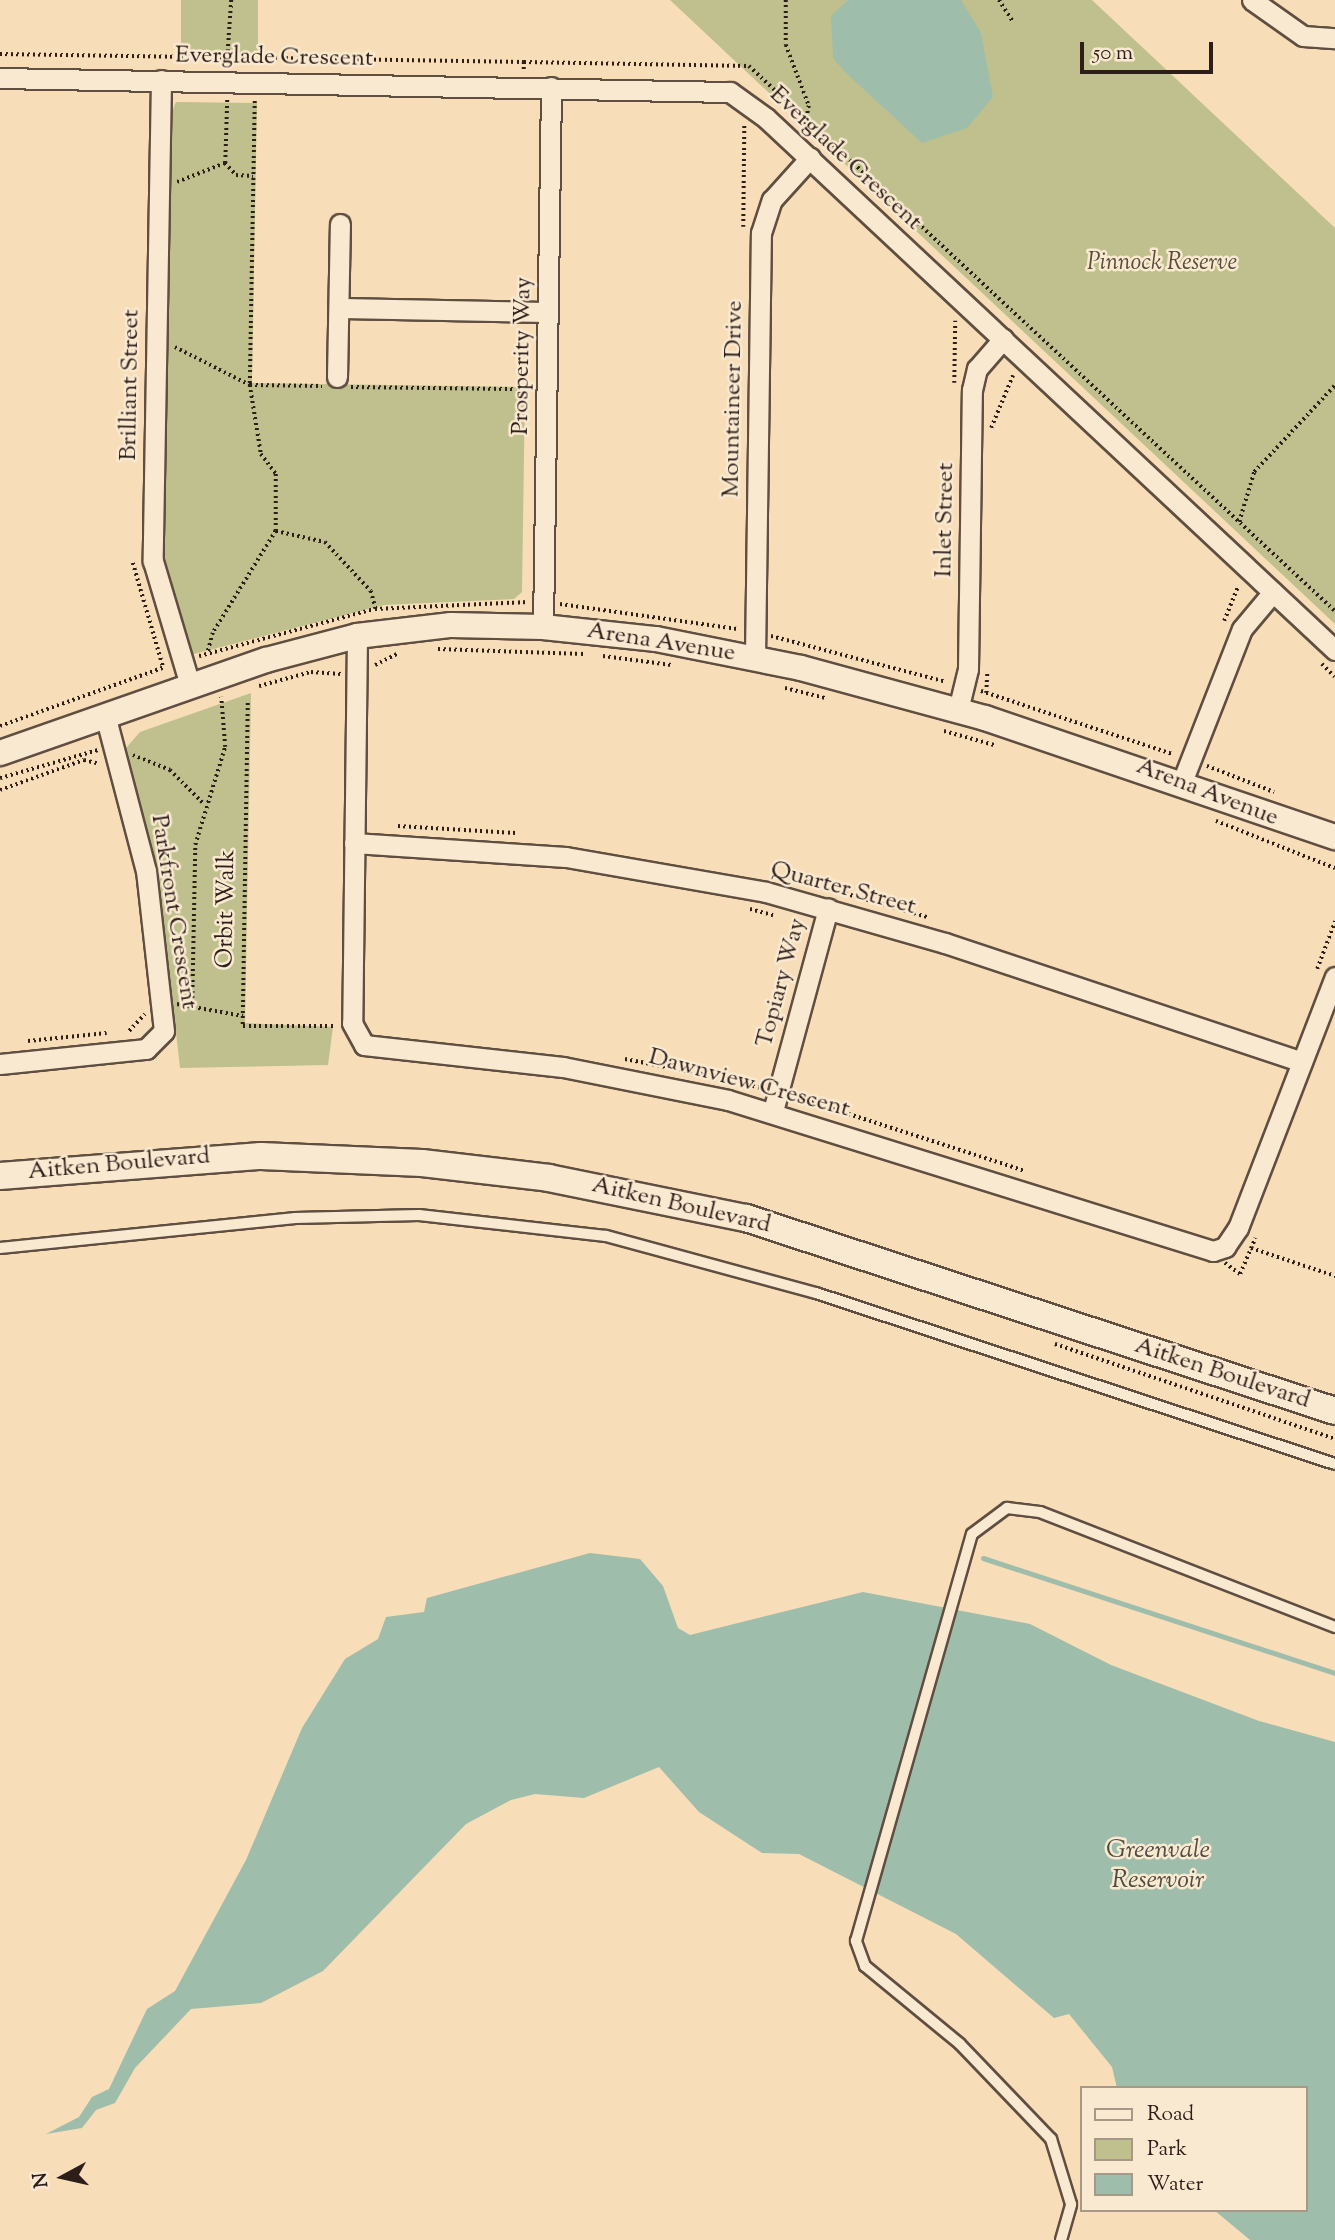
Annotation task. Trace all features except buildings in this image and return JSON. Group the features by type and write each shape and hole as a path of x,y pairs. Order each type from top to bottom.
{"main road":[{"name":"Aitken Boulevard","path":"0,1176 151,1159 261,1156 422,1163 562,1180 746,1218 1335,1411"}],"street":[{"path":"1252,0 1295,33 1335,38"},
{"name":"Everglade Crescent","path":"0,78 730,92 810,158 996,346 1335,650"},
{"name":"Brilliant Street","path":"161,80 153,561 190,685"},
{"name":"Prosperity Way","path":"543,627 551,87"},
{"name":"Mountaineer Drive","path":"755,657 761,233 772,200 810,158"},
{"path":"337,377 340,224"},
{"path":"339,308 548,312"},
{"name":"Inlet Street","path":"958,710 968,669 972,390 996,346"},
{"path":"1182,782 1242,629 1258,606 1273,592"},
{"name":"Arena Avenue","path":"0,753 190,685 367,634 543,627 755,657 958,710 1182,782 1325,835 1335,851"},
{"path":"339,1024 354,843 357,672 367,634"},
{"name":"Parkfront Crescent","path":"0,1064 151,1048 164,1031 164,1004 146,871 111,756 106,715"},
{"name":"Quarter Street","path":"354,843 579,859 828,908 1302,1062"},
{"name":"Topiary Way","path":"773,1111 828,908"},
{"name":"Dawnview Crescent","path":"339,1024 359,1040 375,1048 586,1071 773,1111 1213,1251 1234,1238 1335,977"}],"lane":[{"path":"0,1248 281,1219 419,1215 606,1237 816,1293 1335,1464"},
{"path":"1061,2240 1071,2204 1051,2140 960,2044 865,1965 856,1941 972,1534 1007,1508 1040,1511 1335,1627"}],"path":[{"path":"231,0 225,163 236,174 253,176"},
{"path":"786,0 786,45 809,106 810,122 794,144"},
{"path":"999,0 1014,23"},
{"path":"0,54 524,62 524,87"},
{"path":"255,101 268,102"},
{"path":"735,116 754,132"},
{"path":"176,186 182,177 225,163"},
{"path":"945,312 964,329"},
{"path":"0,726 208,653 213,633 276,531 276,474 261,454 250,385 179,353 174,341"},
{"path":"996,346 1013,375 1023,384"},
{"path":"990,441 1013,375"},
{"path":"527,377 527,389"},
{"path":"1239,522 1254,472 1335,385"},
{"path":"276,531 329,546 373,595 367,634 376,665"},
{"path":"1228,576 1258,606"},
{"path":"775,623 775,636"},
{"path":"429,650 548,651 675,666"},
{"path":"246,690 311,672 357,672 402,653"},
{"path":"1316,659 1335,677"},
{"path":"986,693 987,665"},
{"path":"777,686 828,699"},
{"path":"210,703 234,694"},
{"path":"192,1004 195,845 204,804 225,747 222,698"},
{"name":"Orbit Walk","path":"243,1016 248,703"},
{"path":"940,729 1003,748"},
{"path":"0,778 80,750 111,756"},
{"path":"0,790 84,761 142,754 170,770 204,804"},
{"path":"104,777 111,756"},
{"path":"1208,818 1335,868"},
{"path":"1315,973 1335,922"},
{"path":"20,1042 131,1031 144,1006 164,1004 192,1004 243,1016 243,1026 339,1024"},
{"path":"620,1058 713,1077"},
{"path":"736,1082 778,1092 1032,1174"},
{"path":"1251,1248 1335,1276"}],"green space":[{"path":"181,0 258,0 258,55 181,55"},
{"name":"Pinnock Reserve","path":"670,0 1092,0 1335,228 1335,624"},
{"path":"176,102 257,103 252,383 525,387 522,592 514,599 384,605 190,655 163,565 170,116"},
{"path":"251,693 245,1023 333,1027 328,1065 180,1068 162,907 126,748 140,732"}],"water":[{"path":"848,0 961,0 981,33 993,97 967,128 922,143 847,74 833,58 831,16"},
{"name":"Greenvale Reservoir","path":"590,1553 640,1559 663,1586 678,1628 690,1635 863,1592 1030,1624 1111,1665 1259,1721 1335,1742 1335,2240 1250,2240 1216,2212 1307,2212 1307,2086 1117,2086 1112,2067 1069,2014 1054,2018 956,1934 799,1854 762,1853 699,1812 659,1767 584,1798 535,1794 511,1800 466,1824 323,1971 261,2003 191,2009 135,2068 115,2103 96,2110 82,2128 46,2134 79,2117 92,2097 109,2089 147,2009 175,1991 246,1860 302,1728 345,1659 378,1639 386,1617 424,1612 427,1598"}],"waterway":[{"path":"983,1558 1335,1673"}]}
